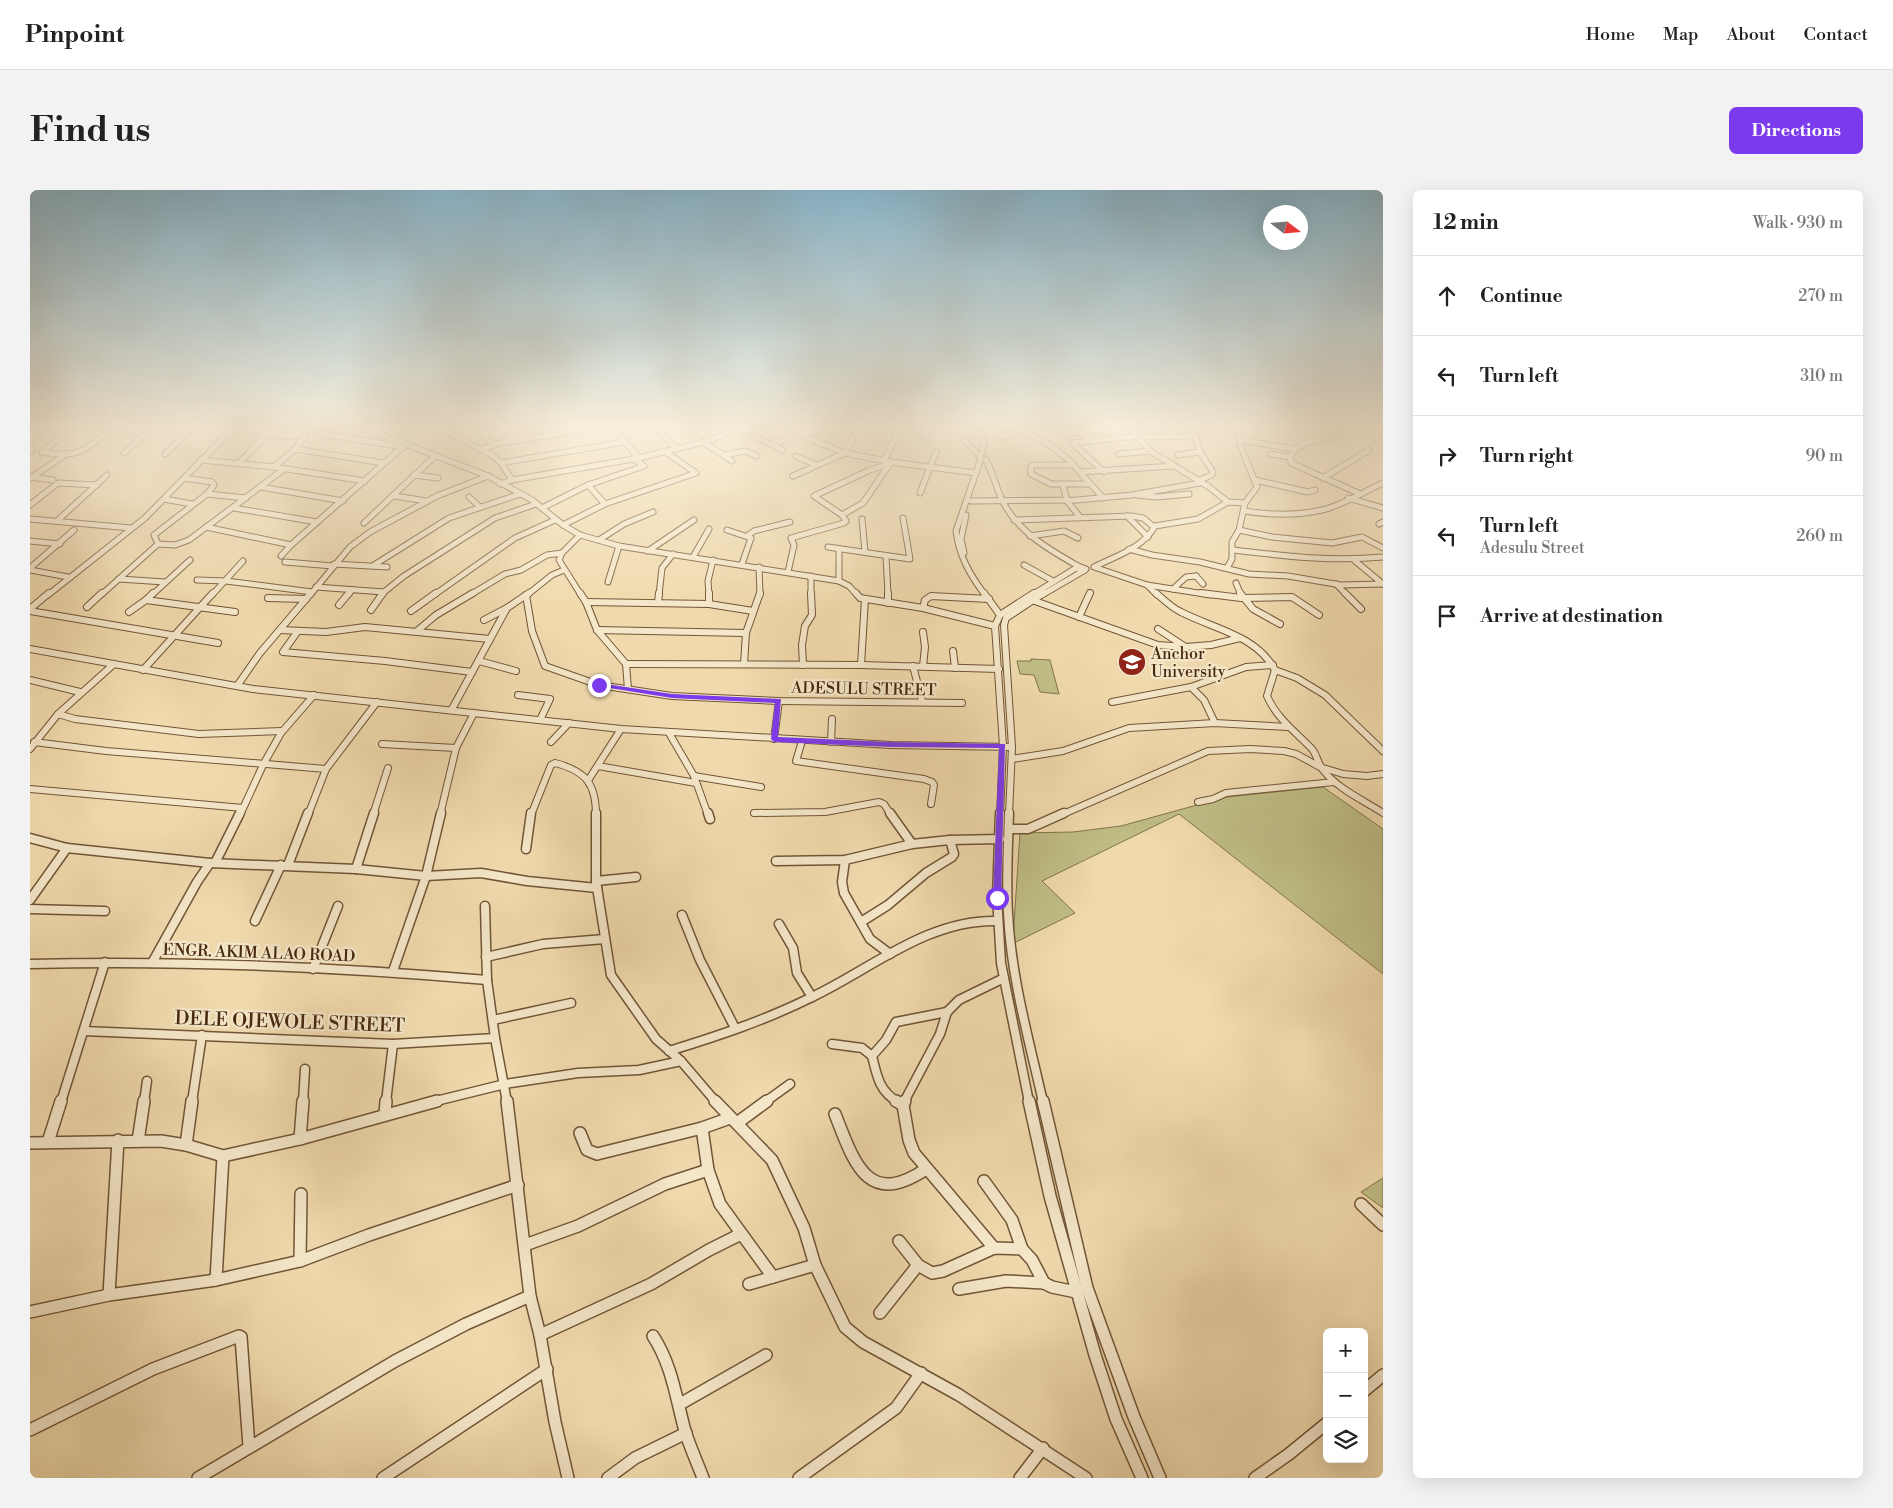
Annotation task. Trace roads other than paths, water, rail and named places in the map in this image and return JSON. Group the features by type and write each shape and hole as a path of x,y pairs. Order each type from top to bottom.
{"street":[{"path":"30,505 54,486"},
{"path":"57,520 97,486"},
{"path":"30,610 68,577 131,528 139,524 176,486"},
{"path":"158,544 154,535 207,494 213,486"},
{"path":"281,556 291,545 359,486"},
{"path":"364,523 403,486"},
{"path":"237,686 260,653 350,547 370,532 427,501 463,486"},
{"path":"504,486 536,504 563,526 580,535 619,546 742,564 839,581 849,586 859,598 923,608 994,626"},
{"path":"542,508 586,486"},
{"path":"589,486 605,504"},
{"path":"563,526 605,504 658,486"},
{"path":"788,572 794,545 791,538 846,521 842,515 814,496 835,486"},
{"path":"842,515 864,503 874,486"},
{"path":"920,493 923,486"},
{"path":"971,486 956,531 956,538 961,557 989,599 1002,614"},
{"path":"976,486 966,515 961,539 965,555 973,571 1002,614"},
{"path":"998,486 1002,501 1014,520 1030,536 1041,545 1077,567 1084,569"},
{"path":"1063,486 1067,501 1080,517"},
{"path":"1091,486 1103,498"},
{"path":"971,501 1067,501 1132,495 1177,486"},
{"path":"1204,486 1228,502 1245,503"},
{"path":"1227,568 1233,560 1234,550 1232,542 1238,530 1245,503 1256,489 1256,486"},
{"path":"1282,486 1308,492 1315,490"},
{"path":"1342,486 1358,493"},
{"path":"1244,511 1300,514 1324,510 1375,486"},
{"path":"87,607 158,544 180,544 189,540 261,487 343,501"},
{"path":"207,494 246,498"},
{"path":"374,565 449,518 520,494"},
{"path":"1132,495 1158,497 1189,494"},
{"path":"30,495 36,496"},
{"path":"394,496 427,501"},
{"path":"469,497 480,507"},
{"path":"1348,498 1383,508"},
{"path":"164,499 192,504"},
{"path":"1142,1478 1116,1419 1081,1290 1050,1196 1004,978 997,921 1000,839 1007,746 1004,625 1006,618 1032,600 1084,569 1094,567 1130,549 1148,537 1154,527 1198,518 1228,502"},
{"path":"371,610 384,592 404,576 494,519 536,504"},
{"path":"234,508 317,522"},
{"path":"599,540 624,524 652,512"},
{"path":"1014,520 1128,516 1141,517 1154,527"},
{"path":"1128,516 1148,537"},
{"path":"828,547 907,559 911,558 903,518"},
{"path":"30,519 131,528"},
{"path":"862,519 865,552"},
{"path":"411,610 519,535 555,520"},
{"path":"648,551 694,520"},
{"path":"747,536 754,531 790,522"},
{"path":"206,527 291,545"},
{"path":"693,557 709,529"},
{"path":"30,568 74,530"},
{"path":"727,530 747,536 752,540 742,564"},
{"path":"1238,530 1272,537 1332,543 1362,537 1383,548"},
{"path":"1030,536 1064,531 1078,538"},
{"path":"580,535 562,553 559,560 586,602 597,630 626,664 628,689"},
{"path":"30,541 60,544"},
{"path":"608,582 619,546"},
{"path":"839,549 839,581"},
{"path":"1130,549 1152,555 1200,562 1249,574 1288,576 1336,584 1383,584 1354,560"},
{"path":"1234,550 1294,557 1354,560 1383,556"},
{"path":"417,631 436,615 505,574 520,570 547,555 562,553"},
{"path":"658,603 662,568 673,554"},
{"path":"886,556 888,603"},
{"path":"130,612 190,560"},
{"path":"709,604 708,581 713,560"},
{"path":"143,670 243,561"},
{"path":"286,562 387,567"},
{"path":"1196,576 1200,562"},
{"path":"1024,565 1053,581"},
{"path":"744,664 746,632 761,591 759,567"},
{"path":"1077,567 1002,614 994,626 1007,746 1012,759 1007,867 1008,915 1014,964 1030,1050 1081,1290 1160,1478"},
{"path":"1094,567 1147,584 1174,589 1241,598 1292,597 1320,615"},
{"path":"30,568 68,577"},
{"path":"484,620 526,595 552,574 564,570"},
{"path":"803,664 802,645 805,626 812,615 811,576"},
{"path":"1196,576 1203,584"},
{"path":"1174,589 1186,577 1196,576"},
{"path":"119,579 165,582"},
{"path":"197,580 314,590 384,592"},
{"path":"1147,584 1178,611 1225,630 1270,659 1274,667 1267,696 1271,705 1288,727 1314,751 1322,768 1334,782 1383,812"},
{"path":"1236,584 1241,598 1248,606 1280,624"},
{"path":"1336,584 1361,609"},
{"path":"340,605 352,590"},
{"path":"1079,616 1090,593"},
{"name":"ADESULU STREET","path":"526,595 530,621 545,666 599,685 672,696 962,703"},
{"path":"923,608 925,600 931,596 989,599"},
{"path":"268,598 306,599"},
{"path":"861,665 865,599"},
{"path":"146,600 235,612"},
{"path":"1032,600 1154,644 1211,645 1240,638"},
{"path":"586,602 709,604 753,611"},
{"path":"452,709 479,662 506,608"},
{"path":"30,610 218,644"},
{"path":"280,630 326,632 362,627 490,639"},
{"path":"1158,629 1185,646"},
{"path":"597,630 746,632"},
{"path":"298,631 283,652 385,661 472,672"},
{"path":"923,632 925,648 923,666"},
{"path":"30,649 237,686 621,729 802,741 900,745 1007,746"},
{"path":"953,651 955,668"},
{"path":"479,662 516,671"},
{"path":"30,749 58,714 80,692 114,664"},
{"path":"626,664 803,664 999,669"},
{"path":"913,666 922,701"},
{"path":"1112,702 1191,686 1246,667 1274,667 1325,695 1383,751"},
{"path":"30,680 80,692"},
{"path":"1191,686 1204,700 1215,723"},
{"path":"152,963 197,882 228,842 262,765 282,731 314,695"},
{"path":"518,695 550,699 540,720"},
{"path":"774,739 779,700"},
{"path":"256,921 285,865 326,769 377,702"},
{"path":"393,972 426,876 456,748 474,713"},
{"path":"58,714 76,719 199,734 282,731"},
{"path":"831,742 832,719"},
{"path":"551,742 569,723"},
{"path":"1012,759 1063,751 1129,728 1215,723 1288,727"},
{"path":"589,779 621,729"},
{"path":"669,733 695,780 710,819"},
{"path":"802,741 796,761 924,779 934,785 931,804"},
{"path":"34,742 106,751 326,769"},
{"path":"382,744 456,748"},
{"path":"1009,829 1028,829 1208,751 1285,752 1304,758 1322,768 1361,777 1383,774"},
{"path":"526,849 531,811 551,765 559,764 589,779 595,790 596,797 596,885 604,939 612,975 656,1039 681,1061 734,1120 765,1151 779,1171 804,1228 815,1265 845,1327 851,1335 921,1373 1043,1448 1086,1478"},
{"path":"598,766 761,787"},
{"path":"356,869 388,768"},
{"path":"1198,802 1226,794 1334,782"},
{"path":"30,789 243,808"},
{"path":"754,813 826,812 879,802 884,804 912,844"},
{"path":"30,838 67,848 212,863 356,869 426,876 481,873 527,881 596,885 636,877"},
{"path":"776,861 845,860 912,844 950,840 1000,839"},
{"path":"861,922 881,912 926,873 951,859 954,854 950,840"},
{"path":"30,900 67,848"},
{"path":"845,860 842,882 844,893 870,939 890,954"},
{"path":"313,969 338,906"},
{"path":"485,906 487,980 495,1038 505,1084 530,1296 540,1335 555,1422 568,1478"},
{"path":"30,909 105,911"},
{"path":"682,915 700,960 735,1028"},
{"path":"669,1051 735,1028 812,997 890,954 940,931 984,918 997,921"},
{"path":"779,924 793,948 792,955 797,973 812,997"},
{"path":"486,957 543,944 604,939"},
{"path":"48,1142 105,962"},
{"name":"ENGR. AKIM ALAO ROAD","path":"30,964 152,963 393,972 487,980"},
{"path":"994,1248 914,1153 908,1140 903,1105 940,1034 947,1012 959,1000 1004,978"},
{"path":"494,1020 571,1003"},
{"path":"872,1056 886,1040 890,1029 896,1022 916,1016 947,1012"},
{"name":"DELE OJEWOLE STREET","path":"84,1031 393,1044 495,1038"},
{"path":"186,1145 202,1035"},
{"path":"385,1114 393,1044"},
{"path":"832,1044 841,1048 864,1047 872,1056 880,1089 903,1105"},
{"path":"30,1143 118,1140 161,1141 186,1145 223,1156 300,1139 385,1114 505,1084 578,1072 639,1070 681,1061"},
{"path":"300,1139 304,1069"},
{"path":"138,1141 147,1081"},
{"path":"580,1133 585,1150 596,1154 734,1120 790,1084"},
{"path":"835,1114 859,1168 871,1180 886,1186 906,1181 926,1169"},
{"path":"702,1128 708,1170 720,1204 773,1277"},
{"path":"109,1295 118,1140"},
{"path":"216,1280 223,1156"},
{"path":"525,1245 578,1226 665,1184 708,1170"},
{"path":"984,1181 1013,1219 1022,1249 1032,1260 1044,1283"},
{"path":"30,1312 109,1295 216,1280 300,1261 369,1235 518,1185"},
{"path":"300,1261 301,1194"},
{"path":"1361,1204 1383,1225"},
{"path":"540,1335 651,1284 709,1250 741,1234"},
{"path":"899,1241 918,1265 932,1273 994,1248 1022,1249"},
{"path":"749,1284 815,1265"},
{"path":"880,1312 918,1265"},
{"path":"959,1289 1006,1281 1044,1283 1052,1287 1081,1290"},
{"path":"198,1478 403,1357 466,1324 530,1296"},
{"path":"30,1430 153,1369 239,1336 241,1337 249,1447"},
{"path":"653,1336 663,1351 670,1368 686,1433 703,1478"},
{"path":"680,1404 766,1355"},
{"path":"383,1478 547,1369"},
{"path":"799,1478 896,1408 921,1373"},
{"path":"1368,1388 1383,1375"},
{"path":"1255,1478 1323,1426"},
{"path":"608,1478 620,1466 686,1433"},
{"path":"1020,1478 1043,1448"}],"place":[{"name":"Anchor University","path":"1132,662"}]}
